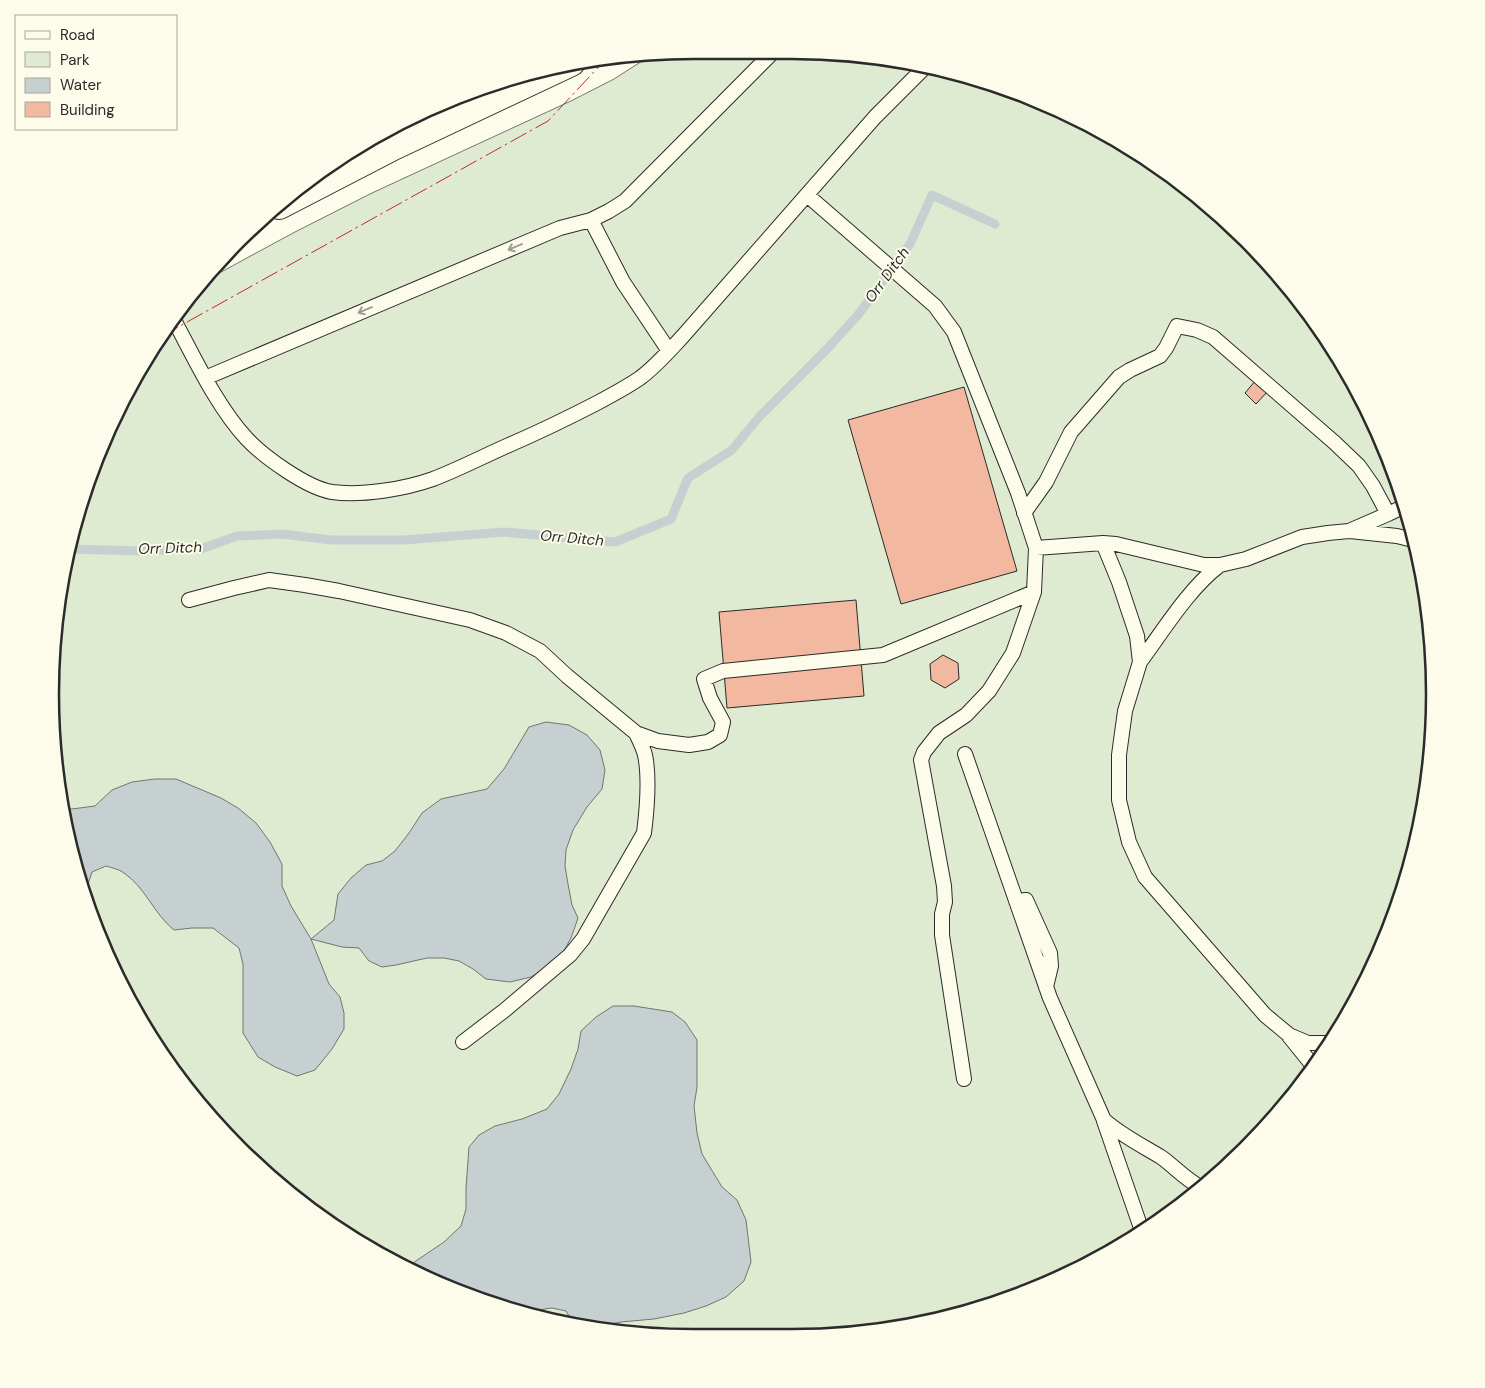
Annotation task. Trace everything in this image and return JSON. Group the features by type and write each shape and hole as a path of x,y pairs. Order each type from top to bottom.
{"street":[{"path":"307,190 393,146 535,79"}],"lane":[{"path":"206,378 560,228 591,220 609,211 625,201 766,59"},
{"path":"177,325 228,414 247,439 265,455 308,484 331,492 363,493 393,489 432,479 561,422 639,378 657,364 875,116 919,72"},
{"path":"807,195 935,306 954,332 1018,492 1036,548 1034,592 1013,652 989,691 966,715 938,733 924,752 921,760 944,886 945,902 942,914 942,935 964,1079"},
{"path":"591,220 623,282 669,351"},
{"path":"1024,513 1046,482 1071,432 1119,377 1160,356 1177,326 1197,330 1213,337 1335,443 1359,466 1373,486 1388,514"},
{"path":"1349,531 1399,509"},
{"path":"1036,548 1116,544 1204,565 1220,566 1246,559 1302,537 1328,532 1349,531 1407,538"},
{"path":"1103,544 1119,582 1137,636 1140,662"},
{"path":"1220,566 1210,573 1187,598 1140,662 1125,711 1119,755 1119,800 1129,842 1145,877 1265,1014 1288,1035 1309,1061"},
{"path":"189,600 269,580 339,591 470,620 506,633 540,651 636,733 658,741 689,744 708,742 720,735 723,722 710,698 704,679 723,671 883,655 1034,592"},
{"path":"463,1042 505,1010 570,955 583,939 644,832 647,814 645,754 636,733"},
{"path":"965,754 1046,987 1104,1120 1140,1225"},
{"path":"1288,1035 1308,1043 1322,1043"},
{"path":"1104,1120 1116,1131 1161,1158 1195,1184"}],"green space":[{"path":"791,59 833,60 874,64 955,80 995,92 1072,124 1109,144 1178,190 1210,216 1269,275 1295,307 1341,376 1361,413 1393,490 1405,530 1421,611 1425,652 1425,736 1421,777 1405,858 1393,898 1361,975 1341,1012 1295,1081 1269,1113 1210,1172 1178,1198 1109,1244 1072,1264 995,1296 955,1308 874,1324 833,1328 652,1328 611,1324 530,1308 490,1296 413,1264 376,1244 307,1198 275,1172 216,1113 166,1047 124,975 92,898 80,858 64,777 60,736 60,652 64,611 80,530 92,490 124,413 166,341 216,275 372,193 573,100 614,79 642,61 652,60"}],"water":[{"path":"546,722 569,725 587,735 600,750 605,770 602,789 587,807 573,830 566,850 565,866 568,884 572,905 578,918 571,938 561,956 548,966 531,977 510,982 486,979 459,961 444,958 427,958 382,967 369,961 359,948 342,947 311,939 334,920 338,894 351,878 366,865 382,861 395,851 422,813 441,799 487,789 504,769 529,727"},
{"path":"155,779 176,779 221,798 238,808 256,823 270,842 282,864 282,886 291,906 311,939 329,984 340,997 344,1013 344,1029 332,1049 315,1070 297,1076 275,1067 258,1057 243,1033 243,964 239,948 213,928 174,930 167,924 138,886 118,870 106,866 92,872 88,884 70,809 95,806 112,790 132,782"},
{"path":"613,1006 634,1006 672,1012 685,1022 697,1040 697,1087 694,1106 702,1154 722,1187 737,1200 746,1220 751,1262 744,1281 726,1297 706,1306 654,1319 611,1324 570,1317 566,1311 552,1308 538,1310 530,1308 490,1296 412,1264 444,1242 461,1226 466,1209 469,1147 479,1135 495,1126 522,1119 547,1109 559,1094 571,1069 578,1049 581,1031 596,1017"}],"building":[{"path":"1256,380 1268,391 1256,404 1245,393"},
{"path":"964,387 1017,571 901,604 848,420"},
{"path":"856,600 864,696 727,708 719,612"},
{"path":"943,655 958,663 959,679 945,688 931,680 930,664"}],"waterway":[{"name":"Orr Ditch","path":"76,549 140,551 201,549 237,536 282,534 331,540 404,540 504,532 615,542 671,519 688,478 732,450 759,417 827,349 858,315 910,244 932,195 995,224"}],"power":[{"path":"174,329 548,121 599,66"}]}
